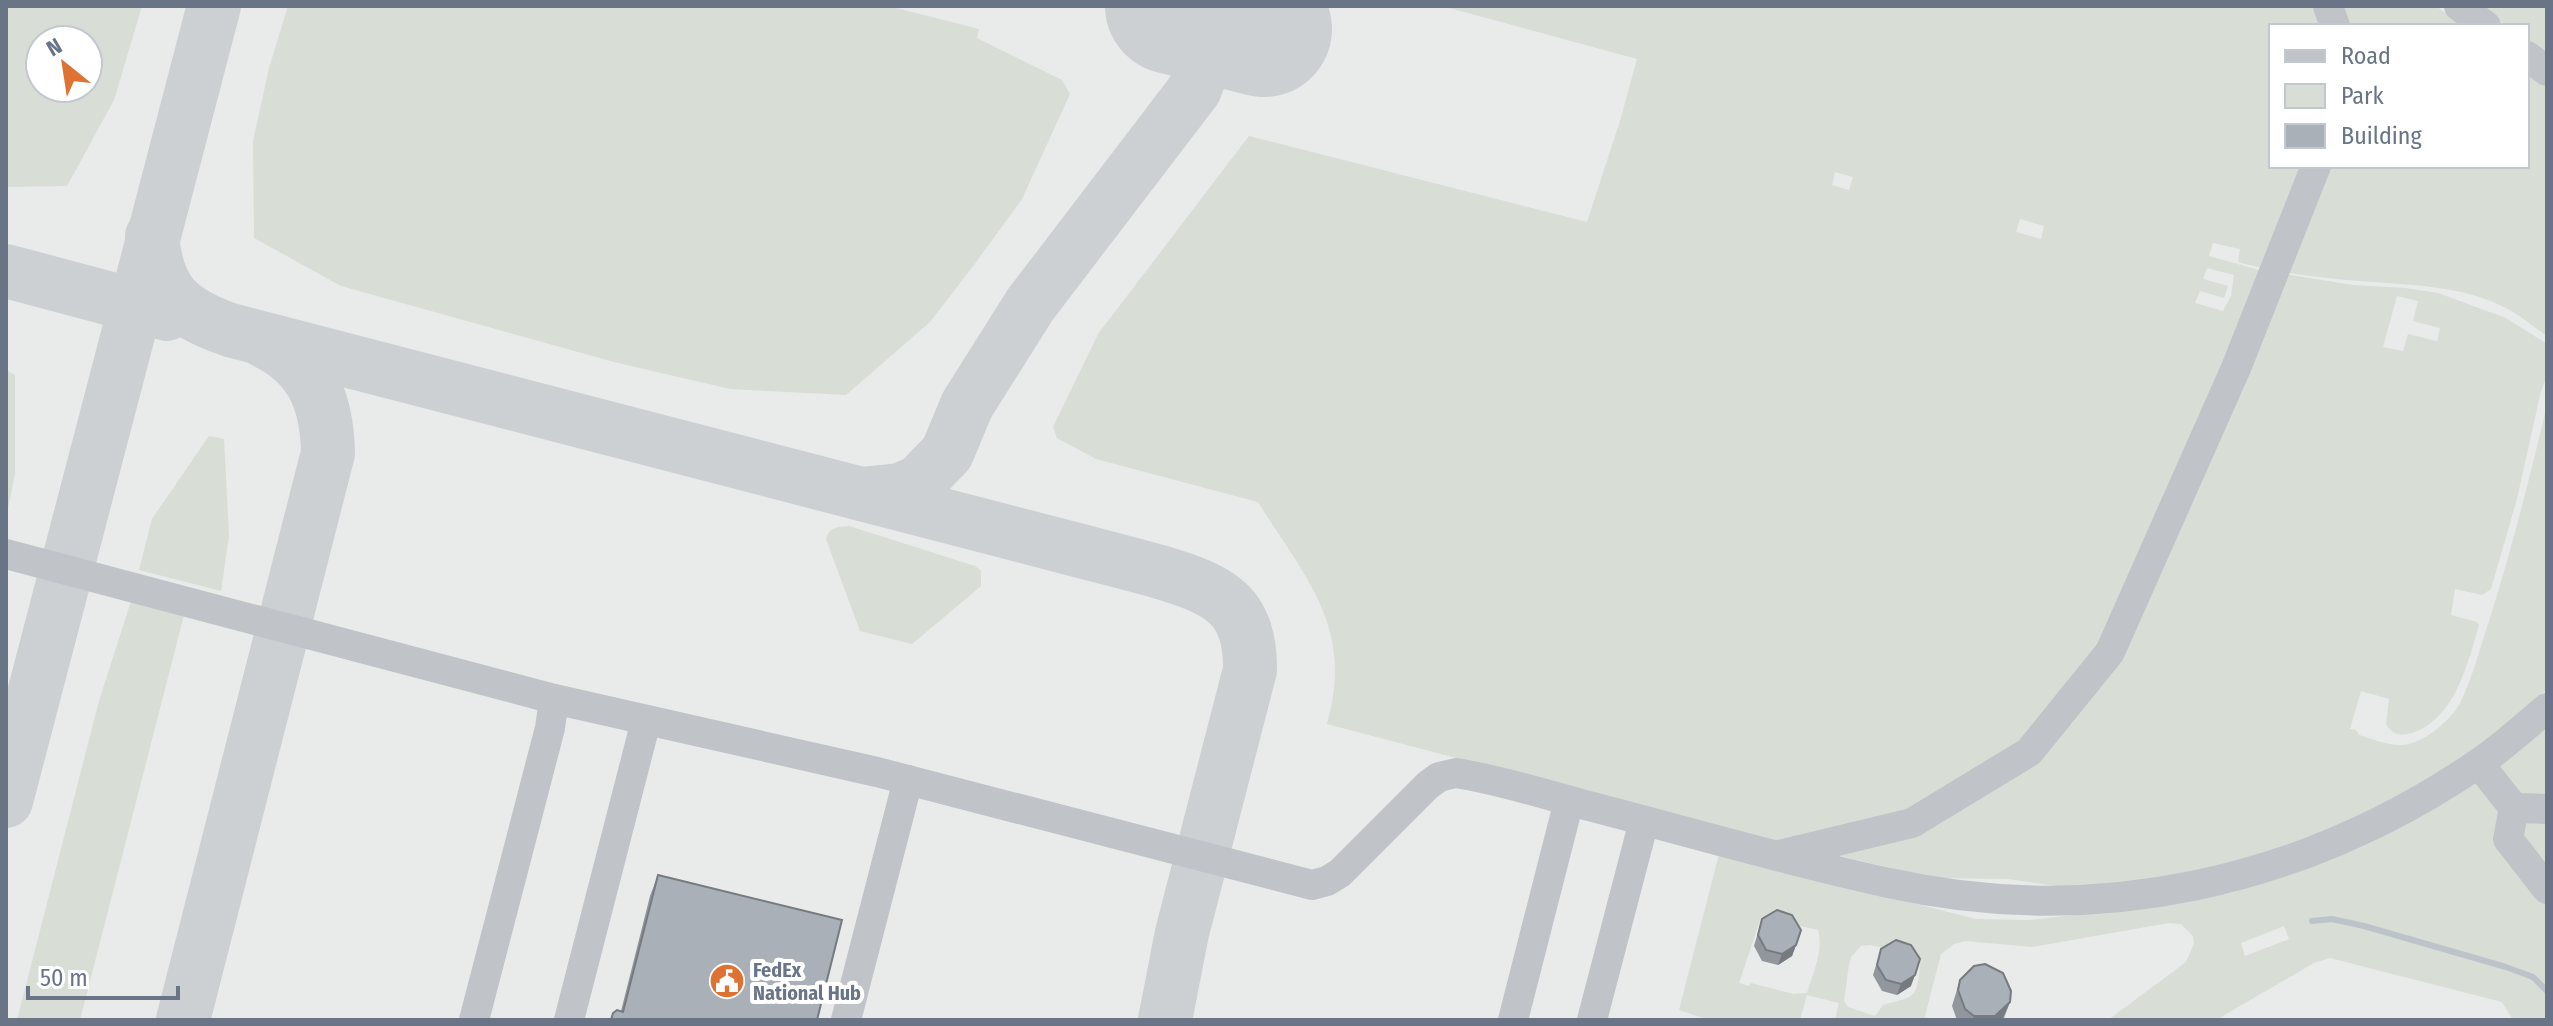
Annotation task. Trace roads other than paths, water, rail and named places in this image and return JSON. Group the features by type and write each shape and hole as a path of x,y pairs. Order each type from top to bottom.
{"lane":[{"path":"2459,6 2483,24"},
{"path":"2529,58 2547,71"},
{"path":"1778,855 1912,823 2029,752 2110,652 2236,368 2315,168"},
{"path":"6,554 554,699 908,780 1312,885 1340,873 1428,785 1446,774 1470,775 1889,883 1955,895 2050,902 2122,897 2228,879 2312,853 2376,825 2479,764 2547,708"},
{"path":"474,1020 550,728 554,699"},
{"path":"569,1020 646,721"},
{"path":"2479,764 2514,808 2508,839 2547,889"},
{"path":"846,1020 908,780"},
{"path":"1513,1020 1569,801"},
{"path":"2514,808 2547,809"},
{"path":"1592,1020 1644,821"}],"waterway":[{"path":"2312,921 2332,919 2364,926 2506,967 2533,977 2547,991"}],"place":[{"name":"FedEx National Hub","path":"727,981"}]}
